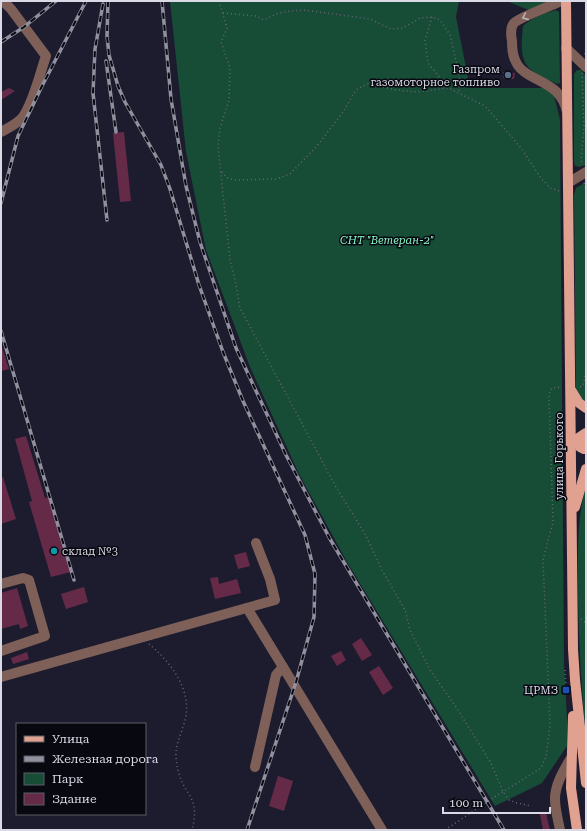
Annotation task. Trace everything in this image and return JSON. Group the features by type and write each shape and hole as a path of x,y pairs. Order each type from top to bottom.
{"main road":[{"name":"улица Горького","path":"566,1 570,387 579,438 571,524 574,680"},
{"path":"570,387 579,403 586,408"},
{"path":"579,438 580,447 586,449"},
{"path":"571,524 586,469"},
{"path":"574,680 571,788 577,830"},
{"path":"574,680 586,783"}],"lane":[{"path":"1,132 18,122 22,117 30,102 46,56 11,9 3,1"},
{"path":"561,1 514,23 511,35 516,63 524,72 553,88 560,94 565,103 567,113"},
{"path":"566,48 585,65"},
{"path":"568,188 584,173"},
{"path":"1,678 274,600 270,579 256,543"},
{"path":"1,584 23,578 29,580 45,636 1,651"},
{"path":"247,608 382,830"},
{"path":"255,767 276,675 283,667"},
{"path":"560,830 555,805 555,793 562,774 571,758"}],"path":[{"path":"219,1 227,28 221,42 230,68 229,100 220,128 218,146 230,260 240,308 336,487 365,534 382,570 405,610 410,630 430,670 456,707 491,763 503,792 509,800 531,806"},
{"path":"223,13 256,16 264,20 276,14 304,10 370,19 390,29 403,28 420,18 432,17 440,20 450,36 459,74 459,92"},
{"path":"432,17 425,40 428,63 448,88"},
{"path":"586,46 585,65 581,78 584,127 581,158 586,191"},
{"path":"221,172 227,178 235,180 276,179 290,174 317,146 343,112 356,90 368,84 396,90 417,92 448,88 459,92 485,106 521,148 541,178 550,188 568,188"},
{"path":"445,830 542,768 548,751 550,725 543,560 553,522 549,396 552,388 580,387 583,385 586,371"},
{"path":"141,638 152,646 173,668 178,677 185,698 186,716 178,742 176,758 181,779 193,803 194,815 192,830"},
{"path":"564,670 566,690"}],"green space":[{"name":"СНТ \"Ветеран-2\"","path":"170,1 459,1 456,17 470,88 544,88 554,95 560,120 564,665 567,746 542,783 495,806 347,562 299,474 250,367 206,250 186,152"},
{"path":"507,1 553,1 531,11"},
{"path":"556,10 559,12 560,83 557,84 530,69 523,57 522,49 523,26 534,18"},
{"path":"577,70 581,70 586,76 586,165 579,167 575,166 574,161 574,74"},
{"path":"586,182 586,404 581,400 576,391 574,195 576,188"},
{"path":"586,486 586,738 580,659 578,544 581,510"}],"building":[{"path":"503,72 515,73 514,79 503,78"},
{"path":"9,88 15,91 1,100 1,92"},
{"path":"124,132 131,201 120,202 113,133"},
{"path":"1,347 9,369 1,371"},
{"name":"склад №3","path":"26,436 45,498 49,497 71,572 51,577 29,502 32,501 15,439"},
{"path":"3,477 16,519 1,524 1,478"},
{"path":"246,552 250,566 238,569 234,555"},
{"path":"218,577 219,584 237,579 241,593 215,599 210,578"},
{"path":"84,587 88,602 66,609 61,594"},
{"path":"17,588 28,626 20,629 19,624 1,629 1,593"},
{"path":"361,638 372,655 362,661 352,644"},
{"path":"341,651 346,660 337,666 331,656"},
{"path":"27,652 29,659 13,664 11,658"},
{"path":"379,666 393,688 383,695 369,672"},
{"path":"278,776 293,781 284,811 269,806"},
{"path":"546,813 550,830 543,830 540,814"}],"railway":[{"path":"1,42 24,27 56,1"},
{"path":"1,203 18,136 86,1"},
{"path":"108,1 107,36 109,55 118,86 125,102 161,165 170,189 199,285 223,352 243,401 305,535 315,574 314,617 296,682 247,830"},
{"path":"162,1 171,99 186,186 200,242 236,348 286,455 330,539 504,830"},
{"path":"103,4 95,49 93,93 107,220"},
{"path":"106,61 116,132"},
{"path":"1,331 74,580"}],"place":[{"name":"Газпром газомоторное топливо","path":"508,75"},
{"name":"склад №3","path":"54,551"},
{"name":"ЦРМЗ","path":"566,690"}]}
